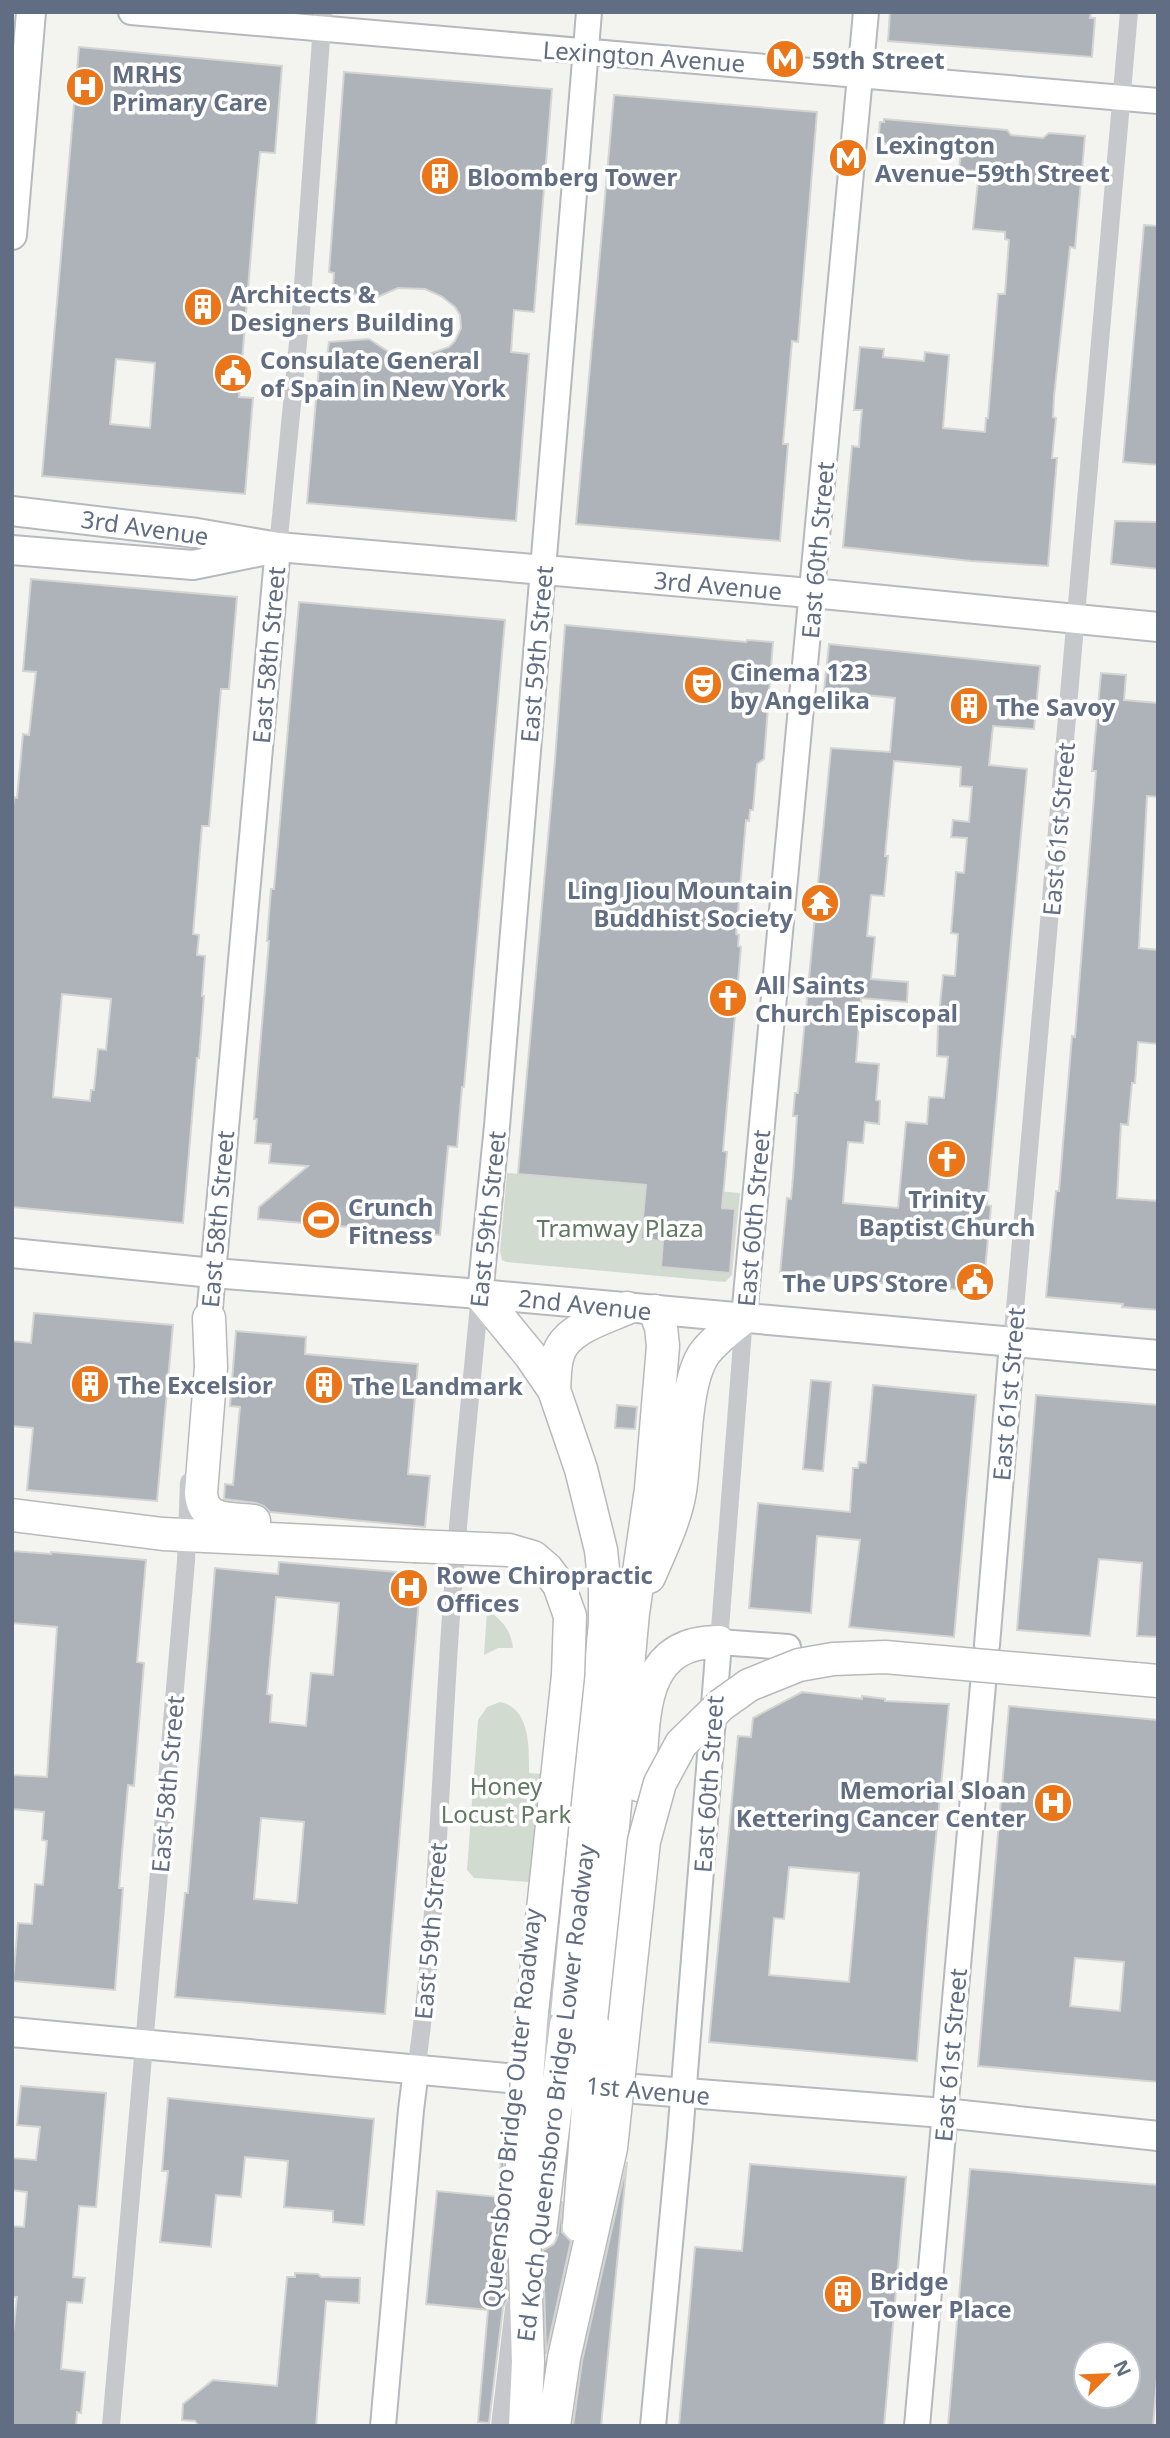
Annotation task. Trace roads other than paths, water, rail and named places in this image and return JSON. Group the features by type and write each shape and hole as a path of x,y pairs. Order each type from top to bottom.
{"highway":[{"path":"480,1294 530,1355 554,1390"},
{"path":"554,1390 558,1354 566,1341 580,1331 641,1310 661,1327 663,1346 651,1489 580,2027 584,2311 564,2426"},
{"path":"633,1613 675,1514 697,1368 710,1346 744,1317"},
{"path":"209,1318 211,1367 201,1493 205,1509 219,1517 253,1521 341,1543"},
{"name":"Ed Koch Queensboro Bridge Lower Roadway","path":"516,2426 580,2027 606,1605 604,1569 597,1532 581,1469 554,1390"},
{"path":"12,1516 186,1535 509,1550 533,1558 547,1569 559,1585 570,1616 568,1675 531,2022 522,2163 528,2362 525,2426"},
{"path":"580,2027 649,1692 658,1668 675,1652 697,1643 719,1642"},
{"path":"554,2426 564,2358 611,2148 644,1841 660,1783 681,1744 721,1705 749,1685 799,1665 833,1659 885,1657 1147,1680"}],"main road":[{"path":"12,235 31,12"},
{"name":"Lexington Avenue","path":"131,12 322,21 586,52 1158,101"},
{"name":"East 59th Street","path":"480,1294 498,1113 589,12"},
{"name":"East 60th Street","path":"744,1317 866,12"},
{"name":"3rd Avenue","path":"12,512 197,533 278,547 1158,626"},
{"path":"55,516 122,559"},
{"name":"3rd Avenue","path":"12,550 193,565 278,547"},
{"name":"East 58th Street","path":"209,1318 278,547"},
{"name":"2nd Avenue","path":"12,1254 1158,1355"},
{"name":"East 61st Street","path":"987,1645 1012,1343"},
{"path":"719,1642 788,1647"},
{"name":"East 60th Street","path":"653,2426 684,2092 719,1642"},
{"name":"East 61st Street","path":"917,2426 983,1685"},
{"name":"1st Avenue","path":"12,2032 416,2070 944,2113 1158,2136"},
{"name":"East 59th Street","path":"383,2426 416,2070"}],"street":[{"name":"East 61st Street","path":"1012,1343 1129,12"},
{"name":"East 58th Street","path":"278,547 301,312 322,21"},
{"name":"East 59th Street","path":"416,2070 423,2024 433,1906 447,1678 480,1294"},
{"name":"East 60th Street","path":"719,1642 744,1317"},
{"name":"East 58th Street","path":"111,2426 185,1575 187,1501 198,1381 209,1318"},
{"name":"Queensboro Bridge Outer Roadway","path":"500,2426 580,2027 567,1796"}],"place":[{"name":"59th Street","path":"785,59"},
{"name":"MRHS Primary Care","path":"85,87"},
{"name":"Lexington Avenue–59th Street","path":"848,158"},
{"name":"Bloomberg Tower","path":"440,176"},
{"name":"Architects & Designers Building","path":"203,307"},
{"name":"Consulate General of Spain in New York","path":"233,373"},
{"name":"Cinema 123 by Angelika","path":"703,685"},
{"name":"The Savoy","path":"969,706"},
{"name":"Ling Jiou Mountain Buddhist Society","path":"820,903"},
{"name":"All Saints Church Episcopal","path":"728,998"},
{"name":"Trinity Baptist Church","path":"947,1159"},
{"name":"Crunch Fitness","path":"321,1220"},
{"name":"The UPS Store","path":"975,1282"},
{"name":"The Excelsior","path":"90,1384"},
{"name":"The Landmark","path":"324,1385"},
{"name":"Rowe Chiropractic Offices","path":"409,1588"},
{"name":"Memorial Sloan Kettering Cancer Center","path":"1053,1803"},
{"name":"Bridge Tower Place","path":"843,2294"}],"park label":[{"name":"Tramway Plaza","path":"620,1227"},
{"name":"Honey Locust Park","path":"506,1799"}]}
